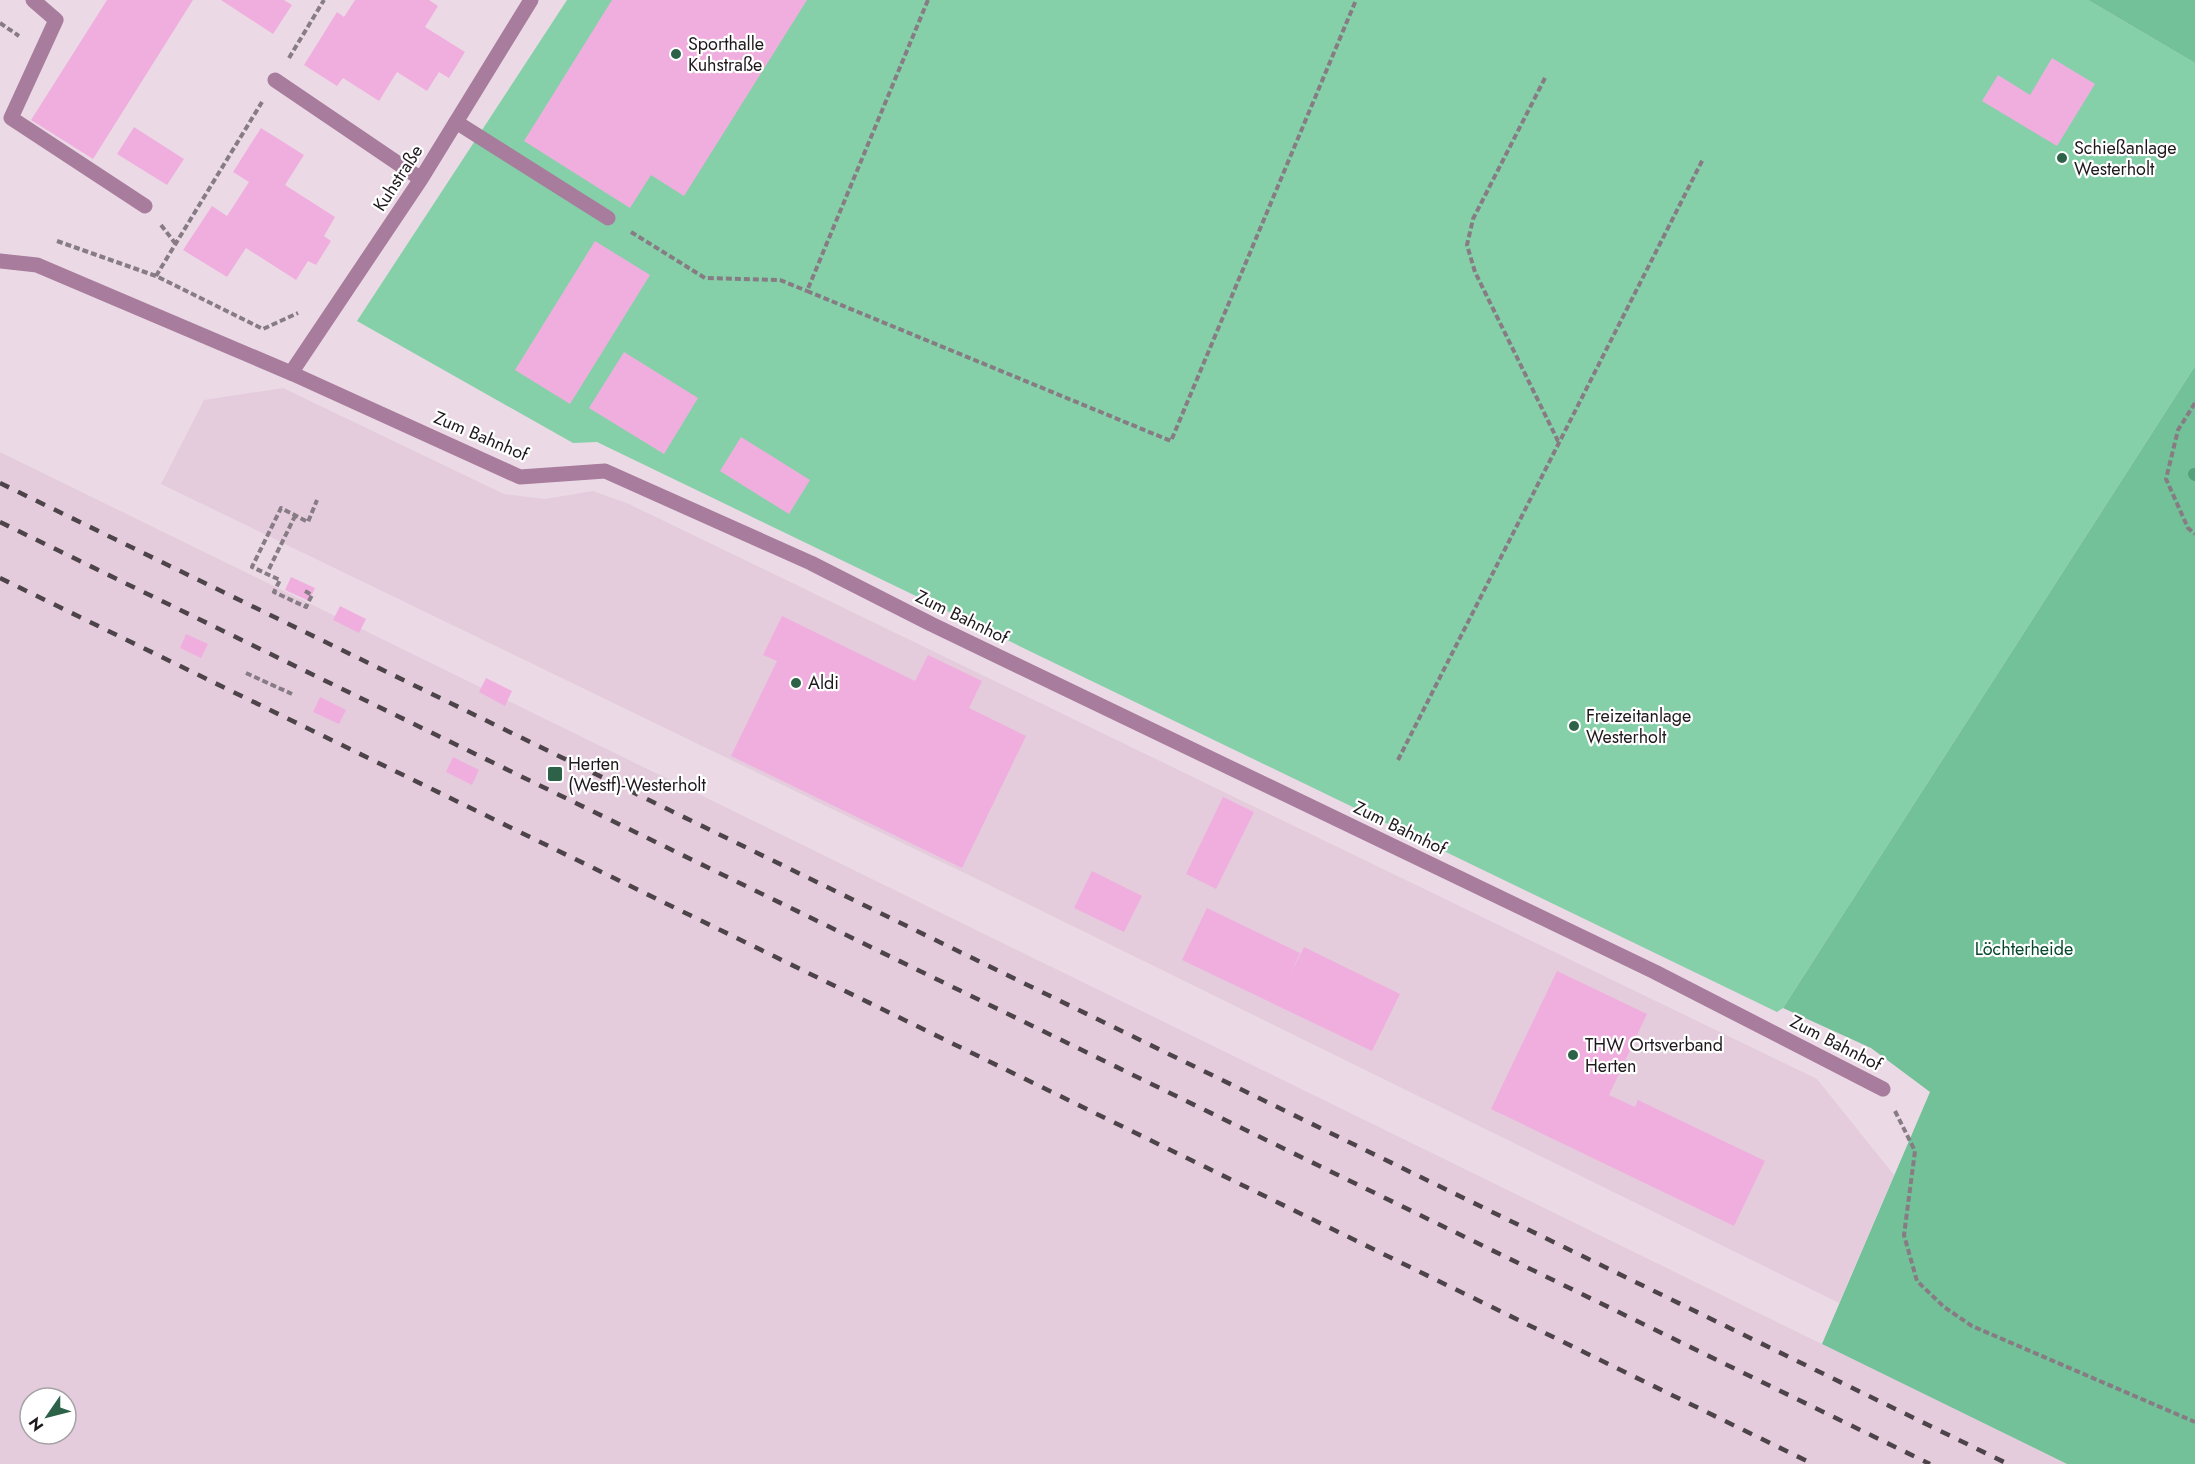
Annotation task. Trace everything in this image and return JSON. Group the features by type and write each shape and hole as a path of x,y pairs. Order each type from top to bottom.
{"street":[{"path":"33,0 56,20 11,118 146,206"},
{"name":"Kuhstraße","path":"291,373 422,179 531,0"},
{"path":"275,80 422,179"},
{"path":"456,122 608,218"},
{"name":"Zum Bahnhof","path":"0,261 37,265 291,373 520,477 605,471 801,558 953,634 1655,972 1883,1089"}],"path":[{"path":"156,276 324,0"},
{"path":"807,291 928,0"},
{"path":"608,218 705,278 780,280 1171,441 1356,0"},
{"path":"1545,78 1473,219 1467,246 1474,272 1558,441"},
{"path":"1398,760 1703,159"},
{"path":"53,239 156,276 263,329 301,311"},
{"path":"2195,403 2178,430 2166,479 2188,528 2195,534"},
{"path":"305,591 312,595 306,607 274,592 280,580 252,567 280,508 308,522 318,500"},
{"path":"269,569 295,516"},
{"path":"246,673 292,694"},
{"path":"1883,1089 1915,1151 1904,1235 1917,1281 1944,1306 1972,1326 2195,1422"}],"shaded area":[{"path":"283,388 504,494 545,499 593,491 629,504 1817,1079 1894,1175 1839,1303 987,884 161,484 204,400"},
{"path":"0,452 2067,1464 0,1464"}],"green space":[{"name":"Freizeitanlage Westerholt","path":"567,0 2088,0 2195,63 2195,366 1783,1008 1777,1012 597,442 573,443 357,321"},
{"path":"2088,0 2195,0 2195,63"},
{"name":"Löchterheide","path":"2195,366 2195,1464 2067,1464 1822,1344 1930,1092 1871,1048 1783,1008"}],"building":[{"path":"107,0 193,0 93,159 31,120"},
{"path":"221,0 284,0 292,5 273,34"},
{"path":"355,0 429,0 438,6 425,27 465,52 449,78 439,72 427,91 397,72 379,101 343,78 337,86 304,65 337,12 344,17"},
{"name":"Sporthalle Kuhstraße","path":"612,0 807,0 684,196 651,175 630,208 524,141"},
{"path":"2052,58 2095,84 2057,146 1982,101 1998,75 2030,95"},
{"path":"134,127 184,159 167,185 117,154"},
{"path":"261,128 304,155 285,185 335,217 324,236 331,241 316,265 308,261 296,280 246,248 227,277 183,250 212,206 227,216 249,182 233,172"},
{"path":"595,241 650,275 570,404 515,370"},
{"path":"624,352 698,398 664,454 589,408"},
{"path":"741,437 810,480 789,514 720,471"},
{"path":"291,577 315,588 309,601 285,590"},
{"path":"340,606 366,619 359,633 333,620"},
{"path":"782,616 915,681 928,655 982,681 969,708 1026,736 962,868 731,756 777,661 763,655"},
{"path":"186,634 208,644 201,658 180,648"},
{"path":"486,678 512,691 505,706 479,692"},
{"path":"320,697 346,710 339,724 313,712"},
{"path":"453,757 479,770 472,785 446,772"},
{"path":"1223,797 1254,812 1216,889 1186,874"},
{"path":"1092,871 1142,896 1124,932 1074,908"},
{"path":"1207,908 1300,953 1289,977 1304,947 1400,994 1372,1051 1182,960"},
{"name":"THW Ortsverband Herten","path":"1557,971 1647,1014 1609,1095 1635,1107 1638,1100 1765,1161 1734,1226 1491,1109"}],"railway":[{"path":"0,483 2008,1464"},
{"path":"0,522 1930,1464"},
{"path":"0,578 1813,1464"}],"place":[{"name":"Sporthalle Kuhstraße","path":"676,54"},
{"name":"Schießanlage Westerholt","path":"2062,158"},
{"name":"Aldi","path":"796,683"},
{"name":"Freizeitanlage Westerholt","path":"1574,726"},
{"name":"Herten (Westf)-Westerholt","path":"555,774"},
{"name":"THW Ortsverband Herten","path":"1573,1055"}]}
